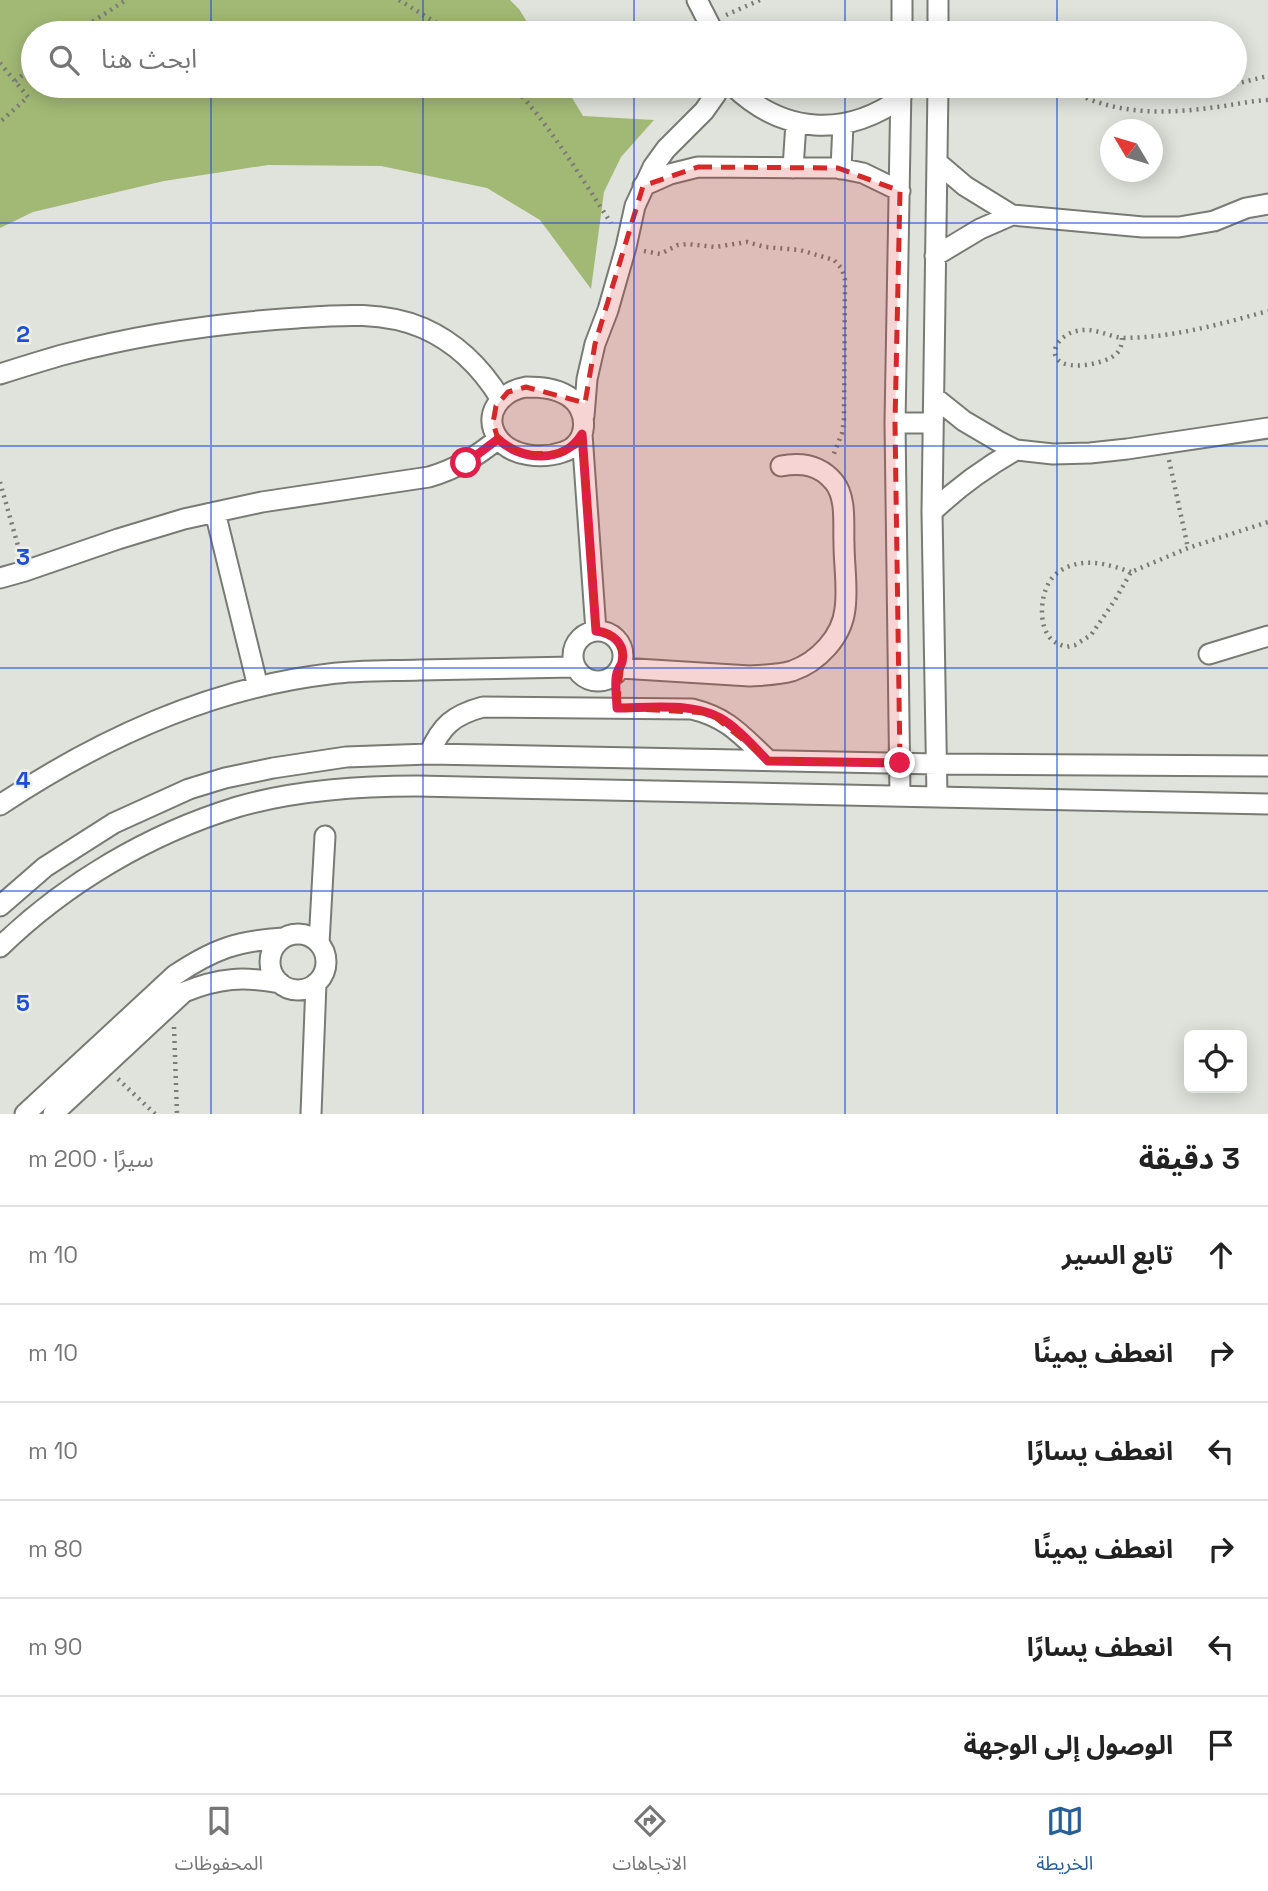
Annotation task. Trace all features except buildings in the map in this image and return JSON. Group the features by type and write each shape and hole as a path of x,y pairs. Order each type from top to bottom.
{"street":[{"path":"696,0 708,21"},
{"path":"902,0 902,21"},
{"path":"940,21 942,3"},
{"path":"596,631 583,425 580,408 567,395 547,388 526,387 516,388 500,398 493,414 498,439 514,451 544,456 563,453 571,448 583,425 587,379 595,344 608,310 635,206 643,186 666,149 713,98"},
{"path":"747,98 768,113 796,123 812,125 843,124 874,115 894,98"},
{"path":"900,796 895,423 901,98"},
{"path":"937,797 932,512 938,98"},
{"path":"793,168 796,123"},
{"path":"841,169 843,124"},
{"path":"938,163 965,186 1012,215 1143,227 1179,227 1214,221 1246,208 1268,204"},
{"path":"643,186 670,173 698,167 793,168 841,169 863,173 900,191"},
{"path":"935,256 980,229 1012,215"},
{"path":"0,374 65,354 194,328 260,320 360,315 405,322 438,336 467,356 491,383 500,398"},
{"path":"934,397 964,421 1016,450 1053,454 1090,453 1268,428"},
{"path":"895,423 933,423"},
{"path":"0,578 184,519 262,502 429,477 466,463 498,439"},
{"path":"932,512 963,485 1016,450"},
{"path":"618,670 769,675 791,671 810,662 827,648 839,631 846,610 843,501 836,484 822,471 810,465 795,463 781,466"},
{"path":"215,512 258,687"},
{"path":"0,805 85,754 141,727 258,687 330,674 578,671 586,679 600,682 612,677 622,661 621,646 611,635 596,631 588,633 576,643 573,651 578,671 579,707"},
{"path":"1209,654 1268,636"},
{"path":"617,708 618,670"},
{"path":"429,754 437,736 449,722 465,712 483,707 692,709 710,713 727,722 768,761"},
{"path":"0,906 45,867 114,822 189,789 273,768 346,757 429,754 937,764 1268,766"},
{"path":"2,942 76,884 155,840 197,821 239,807 327,790 417,786 1268,804"},
{"path":"25,1114 80,1075 178,990 232,978 256,978 298,989 308,988 316,983 326,959 319,943 325,836"},
{"path":"53,1114 80,1075 104,1066 178,990 200,958 224,947 293,934 311,937 319,943"},
{"path":"280,984 270,965 275,945 283,937"},
{"path":"311,1114 316,983"}],"path":[{"path":"94,21 126,0"},
{"path":"399,0 433,21"},
{"path":"724,21 761,0"},
{"path":"0,63 21,88"},
{"path":"15,81 21,76"},
{"path":"1247,81 1268,76"},
{"path":"0,122 27,98"},
{"path":"524,98 565,152 626,247 660,254 678,245 715,247 747,242 765,247 800,250 834,260 842,269 845,280 844,419 838,447 822,471"},
{"path":"1086,98 1112,107 1137,111 1188,111 1268,100"},
{"path":"1122,338 1116,355 1100,362 1064,364 1057,360 1054,353 1055,345 1075,331 1093,330 1122,338 1200,330 1268,311"},
{"path":"1166,443 1188,548"},
{"path":"0,482 26,571"},
{"path":"1131,572 1086,562 1063,569 1053,577 1044,594 1043,624 1048,635 1055,643 1066,647 1084,641 1106,614 1131,572 1188,548 1268,522"},
{"path":"177,1114 178,990"},
{"path":"104,1066 155,1114"}],"highlighted area":[{"path":"698,167 838,168 900,191 895,423 900,763 768,760 710,713 617,708 623,653 611,635 596,631 583,442 563,453 523,454 498,439 493,423 496,406 508,392 526,387 585,403 595,344 643,186"}],"green space":[{"path":"0,0 510,0 526,21 21,21 21,98 572,98 583,116 654,120 621,157 604,192 591,289 540,220 487,188 381,166 268,165 164,181 33,212 0,228"}],"route":[{"path":"466,463 498,439 514,451 544,456 563,453 578,442 582,434 596,631 617,639 623,653 617,672 617,708 692,709 710,713 727,722 768,761 900,763"}]}
